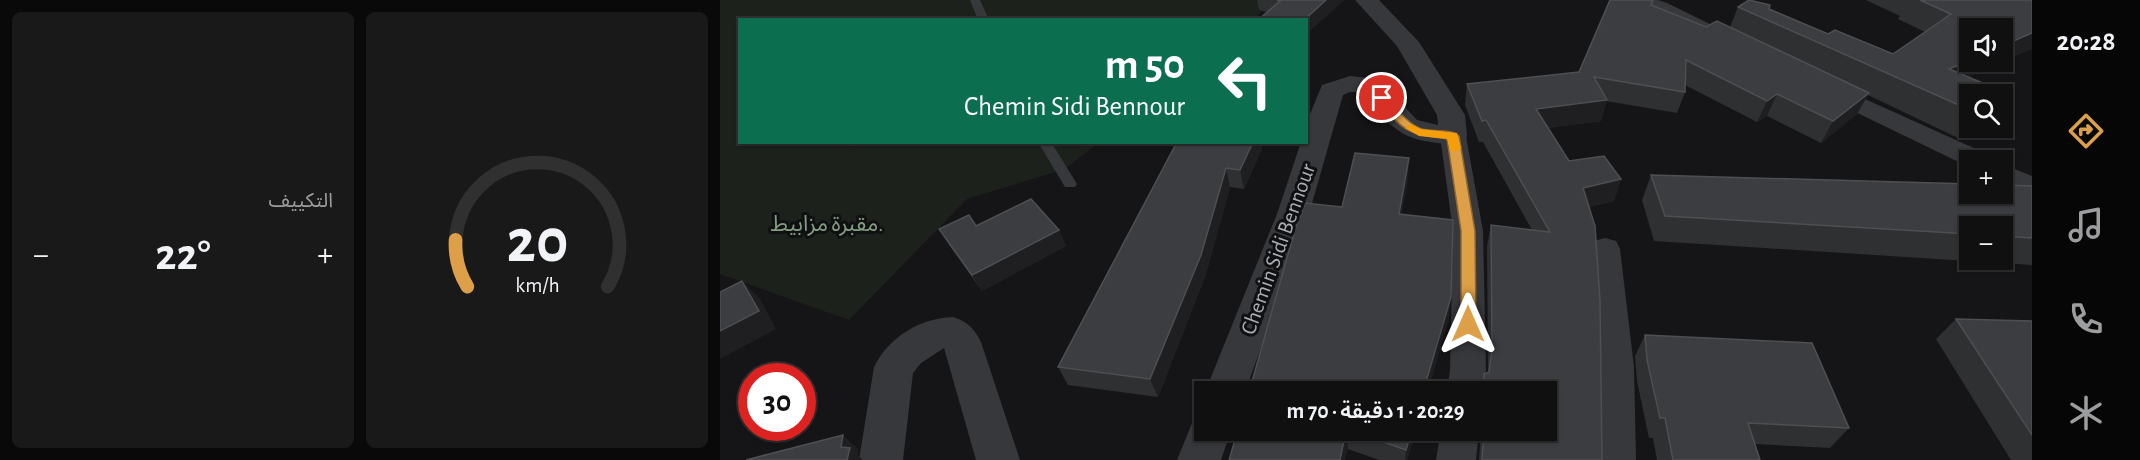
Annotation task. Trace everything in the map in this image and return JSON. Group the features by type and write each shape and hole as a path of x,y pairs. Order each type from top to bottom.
{"street":[{"path":"1366,0 1407,42 1451,115 1468,231 1467,381"},
{"path":"1635,0 1660,8 1727,42"},
{"path":"1800,76 1959,151"},
{"name":"Chemin Sidi Bennour","path":"1229,381 1293,214 1332,92 1337,87 1362,83 1370,85 1407,126 1419,132 1453,136"},
{"path":"2013,178 2032,188"},
{"path":"1605,249 1616,367 1616,460"},
{"path":"881,460 894,367 907,352 936,333 952,332 962,342 998,460"},
{"path":"1199,460 1206,441"},
{"path":"1456,460 1459,441"}],"lane":[{"path":"975,0 983,18"},
{"path":"1045,144 1070,184"}],"green space":[{"name":"مقبرة مزابيط.","path":"720,0 1261,0 1260,13 1255,18 738,18 738,144 1097,144 1065,169 967,199 849,320 720,274"}],"building":[{"path":"1277,0 1326,0 1306,18 1260,18 1280,1"},
{"path":"1610,0 1653,0 1651,5 1706,27 1717,21 1869,93 1833,121 1777,94 1767,101 1686,60 1685,92 1594,77 1607,100 1536,109 1569,161 1604,156 1621,179 1583,188 1595,226 1600,301 1602,460 1482,460 1483,441 1557,441 1557,381 1484,381 1484,374 1489,372 1492,349 1491,225 1550,232 1486,120 1482,121 1467,84 1579,72"},
{"path":"1749,0 1770,5 1769,9 1828,34 1835,30 1893,54 1951,14 1920,0 2032,0 2032,33 2013,41 2013,18 1959,18 1959,65 1949,69 1985,84 1959,84 1959,105 1738,7"},
{"path":"1176,144 1252,144 1240,170 1226,168 1201,255 1150,379 1058,367"},
{"path":"1355,153 1409,158 1399,214 1453,220 1451,297 1426,381 1252,381 1295,230 1305,203 1342,207"},
{"path":"1651,175 1959,184 1959,204 2013,204 2013,185 2032,186 2032,238 2013,237 2013,216 1959,216 1959,233 1665,216"},
{"path":"1031,199 1059,230 972,275 939,229 969,215 976,226"},
{"path":"742,281 759,311 720,331 720,292"},
{"path":"1956,319 2032,321 2032,435"},
{"path":"1645,335 1812,343 1849,428 1748,423 1760,460 1673,460 1665,418 1660,418 1647,360"},
{"path":"843,435 841,447 850,448 847,460 746,460"},
{"path":"1235,441 1344,441 1340,460 1229,460"},
{"path":"1381,441 1409,441 1406,450"}],"slow traffic":[{"path":"1411,128 1419,132 1453,136 1455,148"}],"route":[{"path":"1382,98 1407,126 1419,132 1453,136 1468,231 1468,324"}]}
